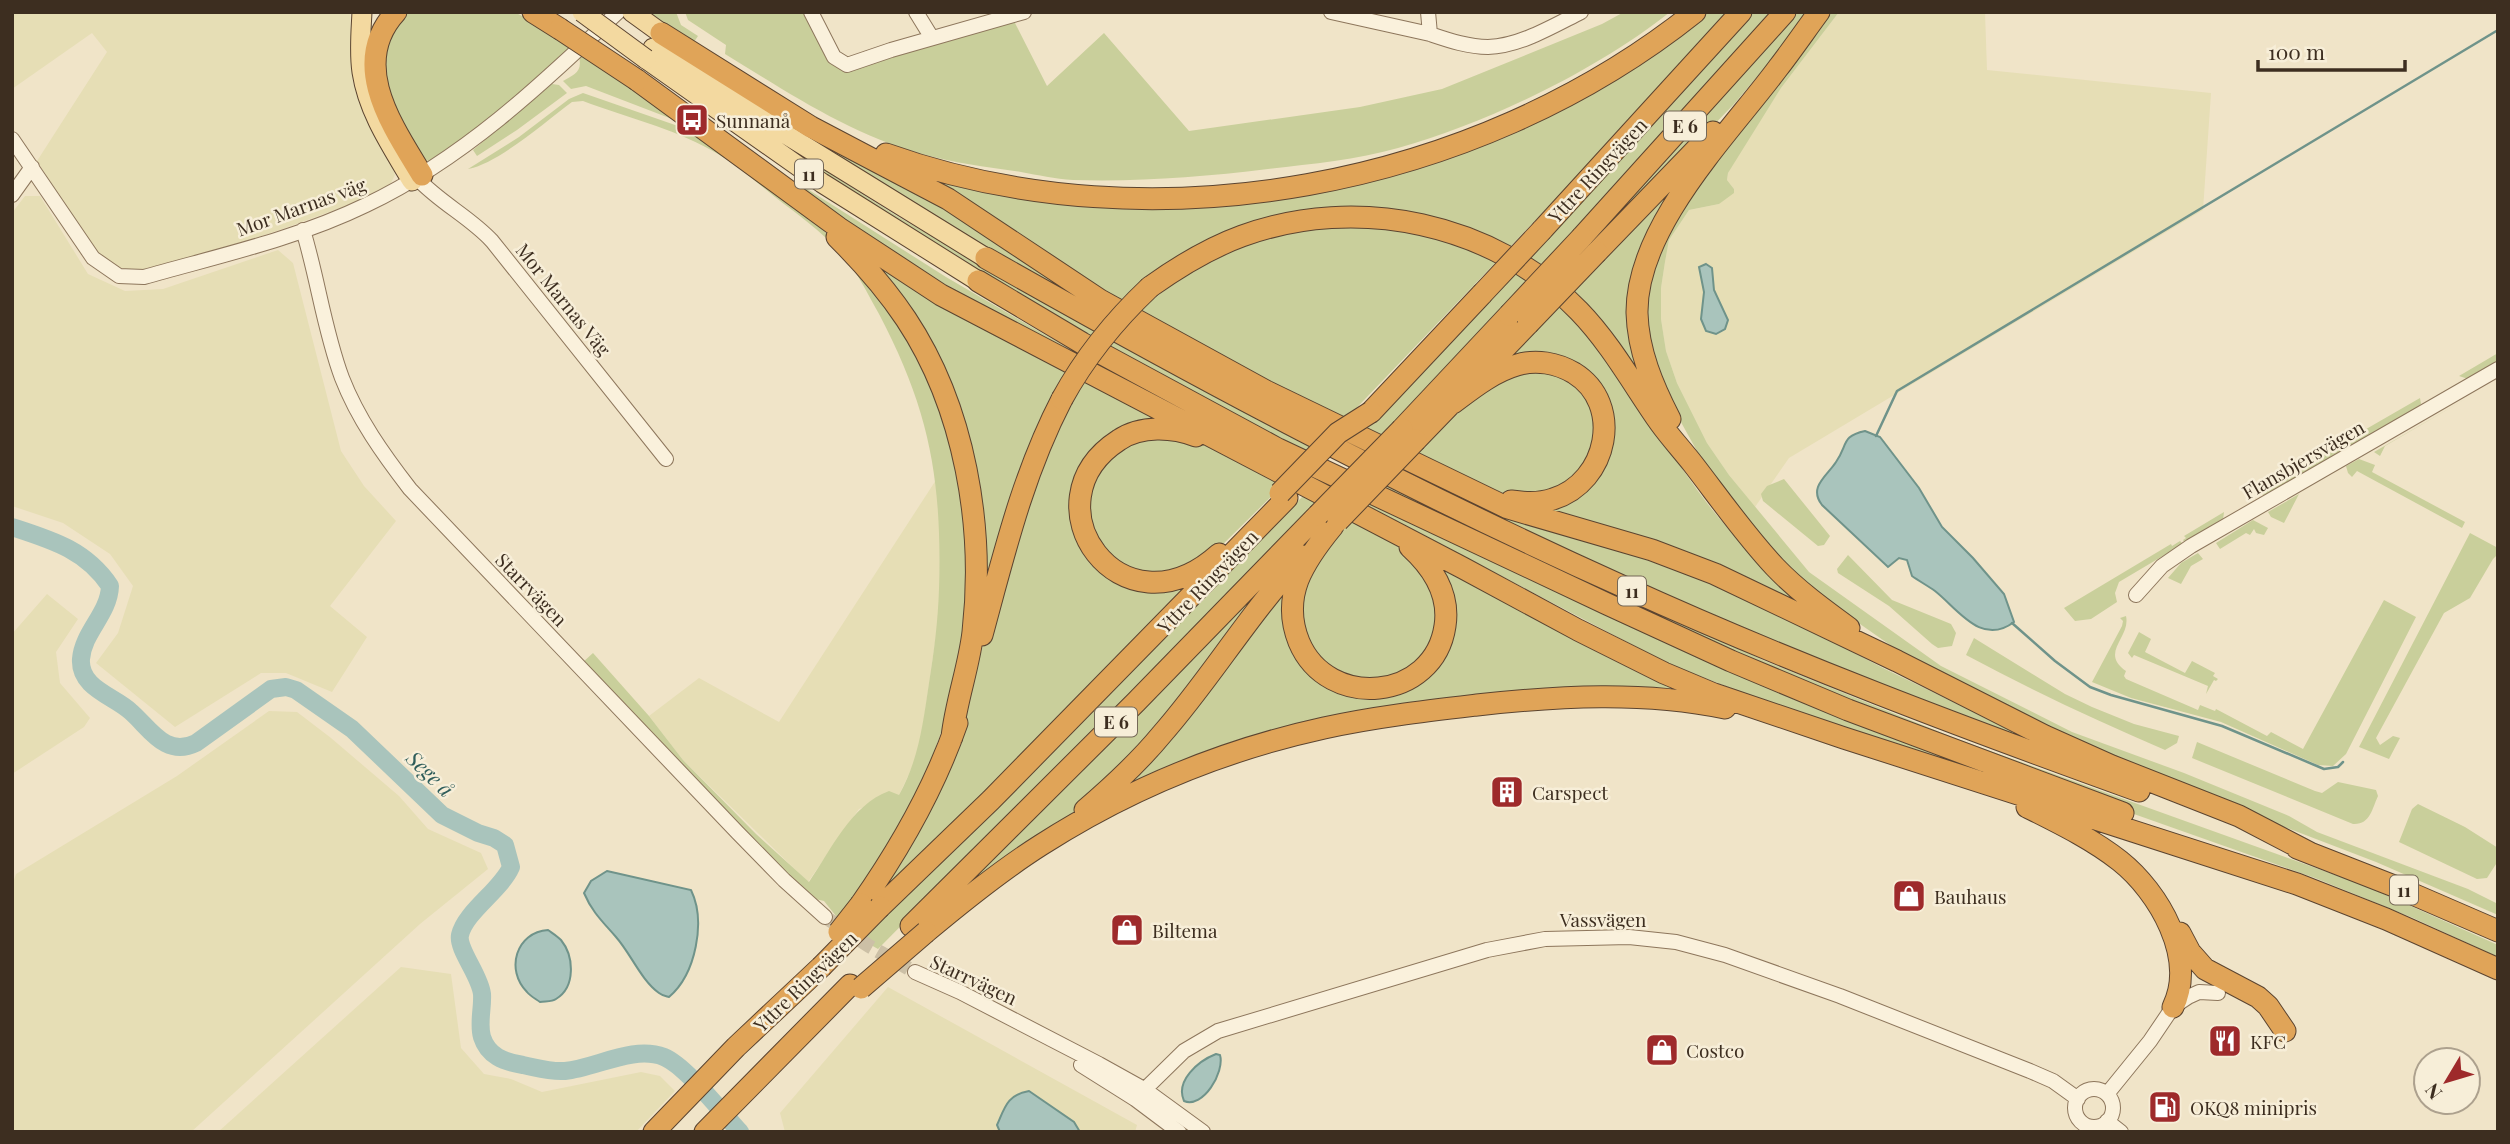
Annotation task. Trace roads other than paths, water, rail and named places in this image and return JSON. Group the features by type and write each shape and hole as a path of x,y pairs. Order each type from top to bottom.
{"highway":[{"path":"396,12 384,28 379,43 375,61 376,79 389,118 417,178"},
{"path":"526,12 547,21 637,80 839,228 941,295 1271,468 1332,517 1714,694 2297,884 2397,923 2498,969"},
{"path":"785,112 895,158 941,171 1020,187 1063,193 1154,198 1245,193 1361,173 1478,136 1573,92 1651,45 1695,12"},
{"name":"Yttre Ringvägen","path":"655,1130 763,1021 778,1001 818,964 871,905 991,800 1283,496 1371,412 1741,12"},
{"name":"Yttre Ringvägen","path":"1590,245 1785,12"},
{"path":"1693,465 1652,381 1644,357 1637,312 1640,286 1657,236 1675,205 1737,117 1819,12"},
{"path":"654,46 948,199 1100,300 1204,359 1450,481 1508,508 1684,561 1750,589 2045,736 2112,766 2239,816 2310,853"},
{"path":"1453,403 1518,320 1590,245 1793,46"},
{"path":"726,143 830,230 861,261 907,320 945,398 964,463 975,549 973,633 955,707 952,737"},
{"path":"871,905 937,775 952,737 1019,499 1046,429 1074,377 1110,327 1150,287 1170,273 1217,246 1297,221 1373,217 1426,225 1502,253 1552,287 1595,329 1727,512 1778,570 1828,613 1897,660"},
{"name":"11","path":"986,258 1286,423 1449,506 1624,587 1938,718 2310,853 2498,931"},
{"name":"11","path":"978,281 1082,343 1278,449 1731,661 1996,767 2347,894 2441,933 2498,961"},
{"name":"Yttre Ringvägen","path":"919,929 1136,702 1332,517 1518,320"},
{"path":"1409,434 1497,374 1518,365 1534,362 1564,367 1579,376 1594,391 1603,409 1604,445 1597,461 1581,482 1565,494 1530,503 1512,502 1450,481"},
{"path":"1271,468 1190,434 1153,429 1124,437 1108,446 1096,458 1087,473 1081,492 1082,526 1087,541 1115,572 1149,583 1169,582 1201,569 1283,496"},
{"path":"1332,517 1408,546 1424,559 1437,576 1446,611 1444,633 1434,654 1421,671 1397,684 1365,690 1335,682 1314,666 1298,640 1292,615 1296,588 1307,561 1332,517"},
{"path":"705,1132 764,1072 919,929 1042,844 1127,773 1180,713 1261,602 1332,517"},
{"path":"1042,844 1107,807 1173,775 1268,743 1323,728 1381,717 1539,699 1596,696 1680,700 1763,717 1932,770 1970,778 2091,841 2119,860 2154,891 2199,963 2217,977 2258,996 2285,1031"},
{"path":"2139,879 2163,915 2177,946 2181,978 2174,1007"}],"main road":[{"path":"362,12 361,59 366,92 380,125 417,178"},
{"name":"11","path":"582,12 654,46 822,183 978,281"},
{"name":"11","path":"600,12 782,132 986,258"},
{"path":"632,12 654,46"}],"street":[{"name":"Mor Marnas väg","path":"12,139 93,258 119,276 144,278 303,230 364,206 417,178 473,141 512,109 618,12"},
{"path":"811,12 834,57 844,65 858,64 891,50 1024,12"},
{"path":"916,12 932,38"},
{"path":"1331,12 1470,45 1489,47 1529,36 1581,12"},
{"path":"1428,12 1430,34"},
{"path":"12,195 32,167"},
{"name":"Mor Marnas Väg","path":"417,178 436,197 492,241 666,459"},
{"name":"Starrvägen","path":"303,230 342,378 369,432 410,489 738,834 825,917"},
{"name":"Flansbjersvägen","path":"2136,595 2162,566 2191,545 2498,369"},
{"name":"Vassvägen","path":"1140,1094 1184,1051 1217,1031 1487,950 1545,939 1600,936 1658,939 1725,955 1810,984 2030,1071 2078,1098"},
{"name":"Starrvägen","path":"1179,1132 1140,1094 1095,1072 915,972 1015,1020 1140,1094 1203,1132"},
{"path":"2107,1094 2174,1007 2199,992 2218,993"},
{"path":"2098,1089 2107,1094 2113,1109 2107,1121 2094,1127 2082,1123 2075,1110 2078,1098 2083,1092 2098,1089"},
{"path":"2107,1121 2121,1132"}],"water":[{"path":"1706,264 1712,268 1714,290 1728,320 1725,329 1716,334 1706,331 1701,319 1704,292 1699,267"},
{"path":"1865,431 1880,437 1919,488 1942,527 2004,594 2014,622 2002,629 1991,630 1970,622 1935,591 1912,576 1907,560 1899,558 1888,567 1822,505 1817,493 1820,482 1840,456 1848,439"},
{"path":"607,871 691,890 698,917 696,946 686,975 669,997 659,993 647,981 587,900 584,893 591,881"},
{"path":"548,930 561,940 569,954 571,971 567,987 562,994 554,1000 540,1002 520,983 516,973 517,954 528,937"},
{"path":"1216,1054 1220,1055 1221,1062 1211,1087 1198,1100 1184,1101 1182,1094 1185,1079 1202,1061"},
{"path":"1029,1091 1074,1122 1080,1132 1000,1132 997,1125 1008,1103 1016,1095"}],"waterway":[{"path":"1876,436 1897,391 2498,30"},
{"name":"Sege å","path":"12,527 54,542 79,555 90,563 110,586 109,596 86,640 81,659 82,669 91,684 130,711 159,739 175,747 185,747 196,743 271,689 286,687 296,690 352,729 442,815 505,845 511,867 500,884 469,918 460,935 462,947 482,994 481,1032 488,1049 509,1062 559,1071 577,1069 627,1055 652,1054 664,1057 683,1070 740,1132"},
{"path":"2012,623 2055,661 2090,687 2222,726 2324,769 2338,767 2343,762"}],"tunnel":[{"path":"825,917 915,972"}],"place":[{"name":"Sunnanå","path":"692,120"},
{"name":"Carspect","path":"1507,792"},
{"name":"Bauhaus","path":"1909,896"},
{"name":"Biltema","path":"1127,930"},
{"name":"KFC","path":"2225,1041"},
{"name":"Costco","path":"1662,1050"},
{"name":"OKQ8 minipris","path":"2165,1107"}]}
